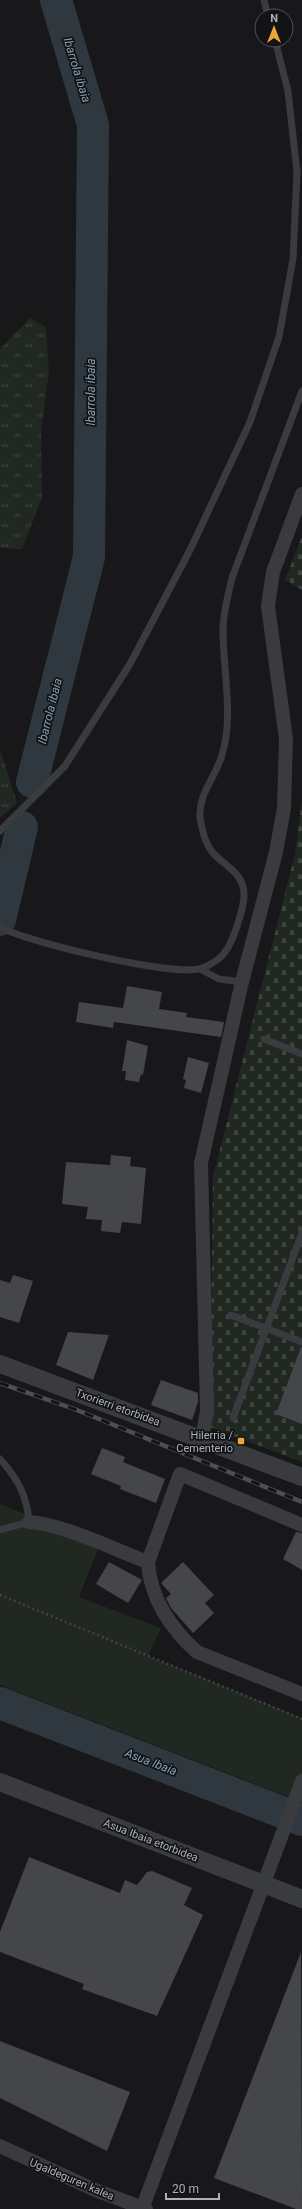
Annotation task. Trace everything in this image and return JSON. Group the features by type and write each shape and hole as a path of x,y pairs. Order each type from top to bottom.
{"street":[{"path":"202,1438 207,1411 201,1163 242,982 276,852 284,808 286,739 268,606 273,572 302,494"},
{"name":"Txorierri etorbidea","path":"0,1364 202,1438 302,1477"},
{"path":"302,1525 180,1474 148,1562 149,1577 162,1610 184,1640 197,1652 302,1694"},
{"path":"30,1522 42,1523 58,1528 148,1562"},
{"name":"Asua Ibaia etorbidea","path":"0,1782 302,1899"},
{"path":"143,2209 301,1784"},
{"name":"Ugaldeguren kalea","path":"0,2146 95,2190 143,2209"}],"lane":[{"path":"0,831 65,766 130,664 190,550 250,422 279,337 293,259 297,172 288,91 276,48"},
{"path":"0,928 10,933 72,950 176,970 200,969 216,961 225,952 234,933 244,896 240,876 213,853 205,840 200,816 205,790 222,756 228,724 223,631 225,609 232,578 302,392"},
{"path":"200,969 219,979 242,982"},
{"path":"264,1039 302,1054"},
{"path":"233,1418 302,1233"},
{"path":"231,1315 302,1342"},
{"path":"0,1459 14,1475 28,1503 30,1522 0,1530"}],"path":[{"path":"0,1595 302,1719"}],"green space":[{"path":"30,318 46,327 49,372 41,432 42,498 22,549 0,548 0,349"},
{"path":"302,536 302,590 285,580"},
{"path":"0,749 17,803 0,818"},
{"path":"302,800 302,1462 210,1427 213,1177 295,854"},
{"path":"0,1504 100,1544 79,1597 161,1628 148,1656 302,1718 302,1802 0,1685"}],"building":[{"path":"127,986 162,992 159,1009 187,1013 186,1017 224,1022 221,1037 114,1022 113,1028 76,1022 79,1002 123,1008"},
{"path":"127,1040 148,1046 143,1075 141,1074 139,1082 125,1080 126,1071 122,1071"},
{"path":"188,1057 209,1063 201,1093 184,1088 186,1080 183,1079"},
{"path":"111,1155 131,1157 130,1166 146,1168 141,1224 122,1222 120,1233 101,1231 102,1220 86,1219 88,1207 62,1204 66,1162 110,1165"},
{"path":"13,1275 33,1281 19,1323 0,1317 0,1280 10,1283"},
{"path":"68,1332 109,1335 93,1380 56,1365"},
{"path":"301,1347 302,1348 302,1424 276,1414"},
{"path":"161,1380 198,1393 198,1402 192,1420 151,1405"},
{"path":"102,1448 125,1457 123,1462 165,1479 156,1503 120,1489 121,1486 91,1474"},
{"path":"296,1532 302,1533 302,1570 283,1559"},
{"path":"109,1562 142,1580 128,1603 96,1584"},
{"path":"183,1562 214,1595 205,1603 214,1613 193,1633 171,1608 166,1598 171,1594 161,1583"},
{"path":"29,1857 120,1893 125,1880 137,1885 147,1872 152,1871 192,1888 184,1905 203,1915 157,2016 82,1989 84,1984 0,1952 0,1932"},
{"path":"301,1952 302,2209 296,2209 214,2178"},
{"path":"0,2041 130,2092 107,2151 0,2098"}],"waterway":[{"name":"Ibarrola ibaia","path":"32,782 89,557 93,125 56,0"},
{"name":"Ibarrola ibaia","path":"0,920 22,827"},
{"name":"Asua Ibaia","path":"0,1703 302,1820"}],"railway":[{"path":"0,1383 77,1410 302,1502"}],"place":[{"name":"Hilerria / Cementerio","path":"241,1441"}]}
